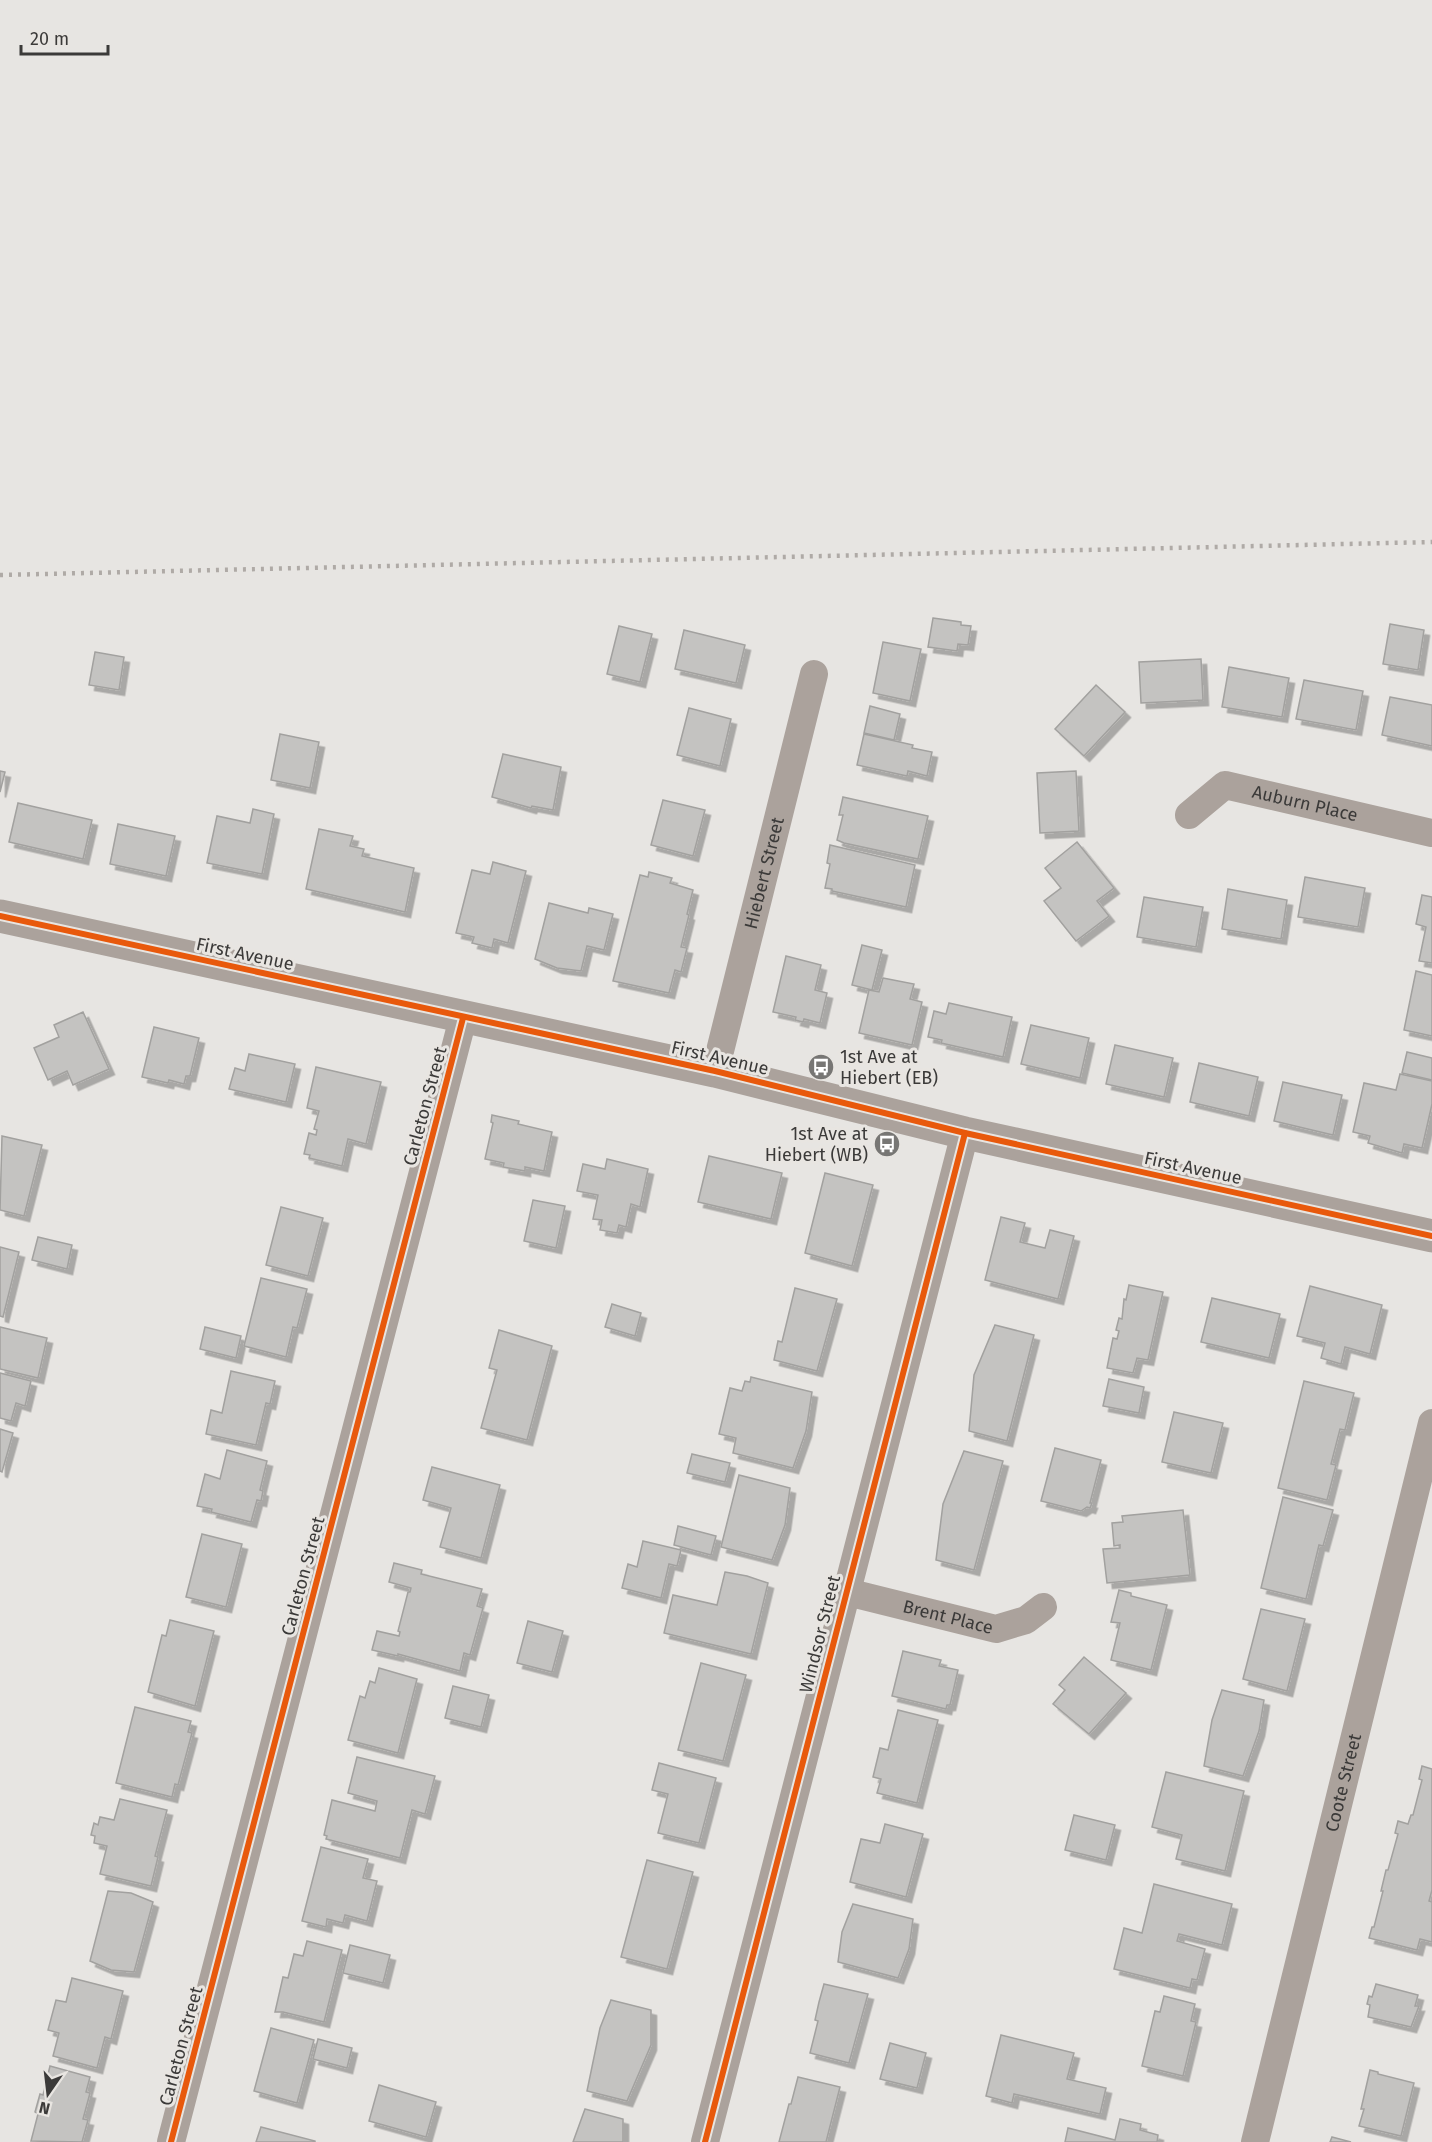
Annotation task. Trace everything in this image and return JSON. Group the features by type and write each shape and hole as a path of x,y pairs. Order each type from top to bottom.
{"street":[{"name":"Hiebert Street","path":"715,1071 814,674"},
{"name":"Auburn Place","path":"1189,815 1225,785 1432,833"},
{"name":"First Avenue","path":"0,916 715,1071 965,1133 1432,1236"},
{"name":"Carleton Street","path":"171,2142 463,1018"},
{"name":"Windsor Street","path":"705,2142 965,1133"},
{"name":"Coote Street","path":"1255,2142 1432,1423"},
{"name":"Brent Place","path":"846,1592 996,1629 1026,1620 1043,1607"}],"building":[{"path":"933,618 961,622 961,625 971,626 968,645 958,644 957,651 928,647"},
{"path":"1390,624 1424,630 1418,670 1383,664"},
{"path":"619,626 652,634 640,682 607,674"},
{"path":"684,630 745,645 736,683 675,669"},
{"path":"883,642 921,649 910,701 873,693"},
{"path":"95,652 124,657 119,690 89,685"},
{"path":"1201,659 1203,700 1141,703 1139,662"},
{"path":"1229,667 1289,678 1282,717 1222,707"},
{"path":"1304,680 1363,691 1356,730 1296,719"},
{"path":"1096,685 1125,712 1084,756 1055,729"},
{"path":"1390,697 1432,705 1432,746 1382,735"},
{"path":"870,706 900,714 894,740 864,733"},
{"path":"689,708 731,719 720,766 677,755"},
{"path":"280,734 319,742 310,788 271,780"},
{"path":"864,734 913,745 912,748 932,752 927,776 908,771 907,776 857,765"},
{"path":"503,754 561,767 553,810 532,806 531,808 492,797"},
{"path":"0,771 5,772 0,792"},
{"path":"1076,771 1079,831 1040,833 1037,773"},
{"path":"843,797 928,816 918,859 837,840 843,815 839,815"},
{"path":"663,800 705,810 693,856 651,845"},
{"path":"18,803 92,820 83,859 9,842"},
{"path":"253,809 274,814 262,874 207,863 217,816 250,823"},
{"path":"118,824 175,836 166,876 110,864"},
{"path":"319,829 353,836 350,846 364,849 362,856 414,868 405,912 306,889"},
{"path":"1077,842 1114,888 1097,901 1109,916 1076,941 1044,901 1061,888 1045,868"},
{"path":"830,845 915,865 906,907 825,888 830,864 827,863"},
{"path":"493,862 526,871 508,943 494,939 492,948 472,943 474,937 456,933 472,870 490,874"},
{"path":"649,872 672,878 670,883 693,890 681,947 687,948 681,972 675,970 669,993 613,981 640,875 648,877"},
{"path":"1305,877 1365,888 1358,927 1298,917"},
{"path":"1228,889 1287,900 1281,939 1222,929"},
{"path":"1422,895 1432,897 1432,963 1419,961 1426,927 1416,924"},
{"path":"1144,897 1203,907 1196,947 1137,937"},
{"path":"549,903 588,913 589,908 613,914 604,950 587,946 581,971 557,968 535,959"},
{"path":"862,945 882,950 872,990 852,985"},
{"path":"786,956 821,965 815,990 827,993 820,1023 804,1019 803,1022 795,1020 796,1017 773,1012"},
{"path":"1416,971 1432,975 1432,1036 1404,1030"},
{"path":"883,978 914,984 910,999 922,1002 912,1045 859,1033 869,990 879,992"},
{"path":"949,1003 1012,1017 1003,1057 941,1043 942,1040 928,1037 934,1011 946,1014"},
{"path":"83,1012 109,1069 73,1085 67,1071 48,1080 34,1048 59,1037 54,1025"},
{"path":"1031,1025 1089,1038 1080,1078 1021,1064"},
{"path":"154,1027 199,1038 190,1076 186,1076 184,1084 142,1077"},
{"path":"1115,1045 1173,1058 1164,1097 1106,1084"},
{"path":"1407,1052 1432,1058 1432,1080 1402,1073"},
{"path":"249,1054 295,1064 286,1102 229,1089 235,1068 245,1071"},
{"path":"1199,1063 1258,1077 1249,1116 1190,1102"},
{"path":"316,1067 381,1082 366,1144 348,1139 342,1166 309,1158 310,1155 304,1154 309,1133 316,1135 317,1130 314,1129 319,1111 307,1108"},
{"path":"1400,1074 1432,1081 1432,1104 1422,1148 1404,1144 1402,1153 1368,1143 1370,1136 1353,1132 1364,1083 1396,1090"},
{"path":"1283,1082 1342,1095 1333,1135 1274,1121"},
{"path":"492,1115 552,1132 544,1171 525,1167 525,1171 503,1167 504,1163 485,1159 493,1123 491,1122"},
{"path":"2,1136 42,1145 24,1216 0,1210"},
{"path":"709,1156 782,1173 771,1219 698,1202"},
{"path":"607,1159 648,1169 640,1207 631,1204 626,1227 619,1225 617,1233 600,1230 602,1220 593,1219 598,1195 577,1191 583,1164 605,1169"},
{"path":"825,1173 873,1185 852,1266 805,1253"},
{"path":"533,1200 565,1206 556,1248 524,1241"},
{"path":"281,1207 323,1218 308,1276 266,1265"},
{"path":"1001,1217 1025,1223 1020,1242 1045,1248 1050,1230 1074,1236 1058,1299 985,1280"},
{"path":"38,1237 72,1245 67,1269 32,1260"},
{"path":"0,1247 19,1252 3,1317 0,1316"},
{"path":"261,1278 307,1289 297,1328 293,1327 286,1357 244,1346"},
{"path":"1129,1285 1163,1292 1148,1360 1137,1358 1133,1373 1107,1368 1113,1338 1117,1339 1119,1331 1116,1330 1119,1318 1122,1319 1124,1299 1126,1300"},
{"path":"1310,1286 1382,1305 1370,1354 1345,1347 1341,1364 1321,1358 1325,1343 1297,1336"},
{"path":"795,1288 837,1299 817,1371 774,1360 778,1341 782,1342"},
{"path":"1212,1298 1280,1314 1269,1358 1201,1342"},
{"path":"612,1304 641,1313 635,1336 605,1327"},
{"path":"995,1325 1034,1335 1007,1441 969,1431 974,1375"},
{"path":"0,1327 47,1338 38,1378 0,1369"},
{"path":"205,1327 241,1336 236,1358 200,1349"},
{"path":"499,1330 552,1346 527,1440 481,1428 497,1370 489,1368"},
{"path":"231,1371 275,1381 270,1404 266,1403 256,1445 206,1434 211,1410 222,1413"},
{"path":"0,1373 31,1381 25,1406 16,1403 11,1421 0,1418"},
{"path":"751,1377 812,1392 806,1431 793,1468 733,1453 736,1438 719,1434 730,1388 742,1391 745,1381 750,1382"},
{"path":"1109,1379 1144,1387 1139,1413 1103,1406"},
{"path":"1304,1381 1354,1393 1345,1430 1340,1429 1331,1464 1336,1465 1327,1500 1278,1488"},
{"path":"1174,1412 1223,1423 1211,1473 1162,1462"},
{"path":"0,1429 13,1433 2,1472 0,1471"},
{"path":"1055,1448 1101,1460 1090,1508 1087,1507 1081,1511 1041,1501"},
{"path":"227,1450 267,1461 260,1490 263,1491 261,1501 257,1500 251,1522 197,1506 205,1474 220,1479"},
{"path":"964,1451 1003,1461 974,1570 936,1560 943,1504"},
{"path":"692,1454 730,1463 725,1482 687,1473"},
{"path":"432,1467 500,1485 481,1558 440,1547 451,1508 423,1500"},
{"path":"739,1475 790,1488 785,1525 772,1560 721,1547"},
{"path":"1283,1497 1333,1510 1323,1546 1319,1545 1306,1599 1261,1588"},
{"path":"1183,1510 1190,1575 1107,1583 1103,1549 1120,1548 1120,1545 1114,1546 1112,1523 1123,1522 1122,1516"},
{"path":"678,1526 716,1536 711,1555 674,1545"},
{"path":"202,1534 242,1544 226,1607 186,1597"},
{"path":"643,1541 681,1550 677,1566 669,1564 661,1598 622,1588 628,1564 637,1567"},
{"path":"394,1563 422,1570 421,1574 482,1589 477,1606 483,1608 470,1655 464,1653 460,1671 398,1654 398,1656 372,1650 377,1631 399,1636 398,1631 411,1588 389,1582"},
{"path":"725,1572 768,1583 751,1654 664,1633 673,1595 717,1605"},
{"path":"1119,1590 1131,1593 1131,1596 1167,1605 1151,1670 1111,1660 1120,1623 1111,1622"},
{"path":"1261,1609 1305,1619 1287,1691 1243,1679"},
{"path":"170,1620 214,1631 195,1706 148,1692 162,1635 166,1636"},
{"path":"528,1621 563,1631 552,1672 517,1663"},
{"path":"903,1651 941,1660 939,1666 958,1670 950,1705 947,1705 946,1709 892,1696"},
{"path":"1084,1657 1126,1693 1089,1734 1053,1704 1065,1690 1059,1685"},
{"path":"701,1663 746,1675 723,1761 678,1750"},
{"path":"379,1668 417,1679 398,1753 348,1740 360,1696 365,1698 370,1681 375,1683"},
{"path":"453,1686 489,1695 481,1727 445,1718"},
{"path":"1222,1690 1264,1700 1259,1731 1243,1776 1204,1766 1212,1720"},
{"path":"135,1707 191,1721 188,1732 192,1733 178,1785 175,1784 172,1797 116,1783"},
{"path":"898,1710 938,1720 917,1803 877,1793 881,1779 873,1777 880,1748 888,1750"},
{"path":"357,1757 435,1776 425,1814 412,1810 400,1858 326,1839 327,1836 324,1835 332,1800 375,1811 377,1801 348,1793"},
{"path":"659,1763 716,1778 699,1843 658,1833 668,1794 652,1790"},
{"path":"1422,1766 1432,1769 1432,1890 1429,1901 1432,1902 1432,1942 1420,1939 1417,1950 1369,1938 1383,1891 1381,1891 1386,1870 1388,1870 1398,1834 1395,1833 1398,1821 1408,1824 1413,1815 1422,1780 1419,1779"},
{"path":"1166,1772 1244,1791 1225,1871 1176,1859 1182,1835 1152,1827"},
{"path":"120,1799 167,1810 155,1856 158,1857 151,1886 100,1874 107,1846 94,1843 95,1836 91,1835 94,1823 98,1825 100,1817 114,1820"},
{"path":"1074,1815 1115,1825 1106,1860 1065,1850"},
{"path":"885,1824 923,1834 906,1897 850,1882 861,1839 880,1843"},
{"path":"321,1847 368,1859 363,1878 377,1881 367,1921 345,1915 343,1923 327,1919 326,1927 302,1921"},
{"path":"647,1860 693,1872 667,1969 621,1957"},
{"path":"1154,1884 1232,1904 1222,1945 1179,1934 1177,1941 1205,1949 1197,1980 1192,1979 1190,1988 1114,1969 1124,1928 1142,1933"},
{"path":"108,1891 131,1893 153,1902 134,1972 111,1970 90,1961"},
{"path":"853,1904 913,1919 909,1949 898,1978 838,1962 842,1932"},
{"path":"307,1941 342,1950 324,2022 275,2012 283,1977 288,1978 294,1954 303,1956"},
{"path":"350,1945 390,1955 383,1983 343,1973"},
{"path":"72,1978 123,1991 111,2039 105,2037 97,2068 53,2056 59,2033 48,2030 56,2000 66,2002"},
{"path":"824,1984 868,1994 849,2063 810,2053"},
{"path":"1376,1984 1418,1995 1415,2006 1419,2006 1411,2027 1368,2017 1370,2005 1367,2004"},
{"path":"1164,1996 1195,2004 1191,2021 1196,2022 1183,2076 1142,2066 1155,2011 1160,2012"},
{"path":"611,2000 651,2010 651,2045 627,2101 587,2091 600,2028"},
{"path":"271,2028 314,2040 297,2103 254,2091"},
{"path":"1001,2035 1074,2053 1067,2079 1106,2088 1100,2114 1014,2094 1012,2103 986,2096"},
{"path":"318,2039 352,2048 347,2068 313,2059"},
{"path":"890,2043 926,2053 917,2088 880,2079"},
{"path":"50,2066 90,2077 86,2092 90,2093 83,2119 88,2120 82,2142 31,2141 38,2114 35,2112 40,2094 43,2095"},
{"path":"1370,2070 1414,2083 1401,2136 1359,2126"},
{"path":"798,2077 840,2087 826,2142 779,2142"},
{"path":"379,2085 436,2102 426,2137 369,2121"},
{"path":"585,2109 623,2119 623,2142 573,2142"},
{"path":"1120,2119 1141,2124 1140,2130 1158,2135 1157,2142 1065,2142 1068,2128 1115,2140"},
{"path":"261,2127 315,2141 315,2142 256,2142"},
{"path":"1332,2137 1351,2142 1330,2142"}],"railway":[{"path":"0,575 1432,542"}],"cycle path":[{"path":"0,916 715,1071 965,1133 1432,1236"},
{"path":"171,2142 463,1018"},
{"path":"705,2142 965,1133"}],"place":[{"name":"1st Ave at Hiebert (EB)","path":"821,1067"},
{"name":"1st Ave at Hiebert (WB)","path":"887,1144"}]}
